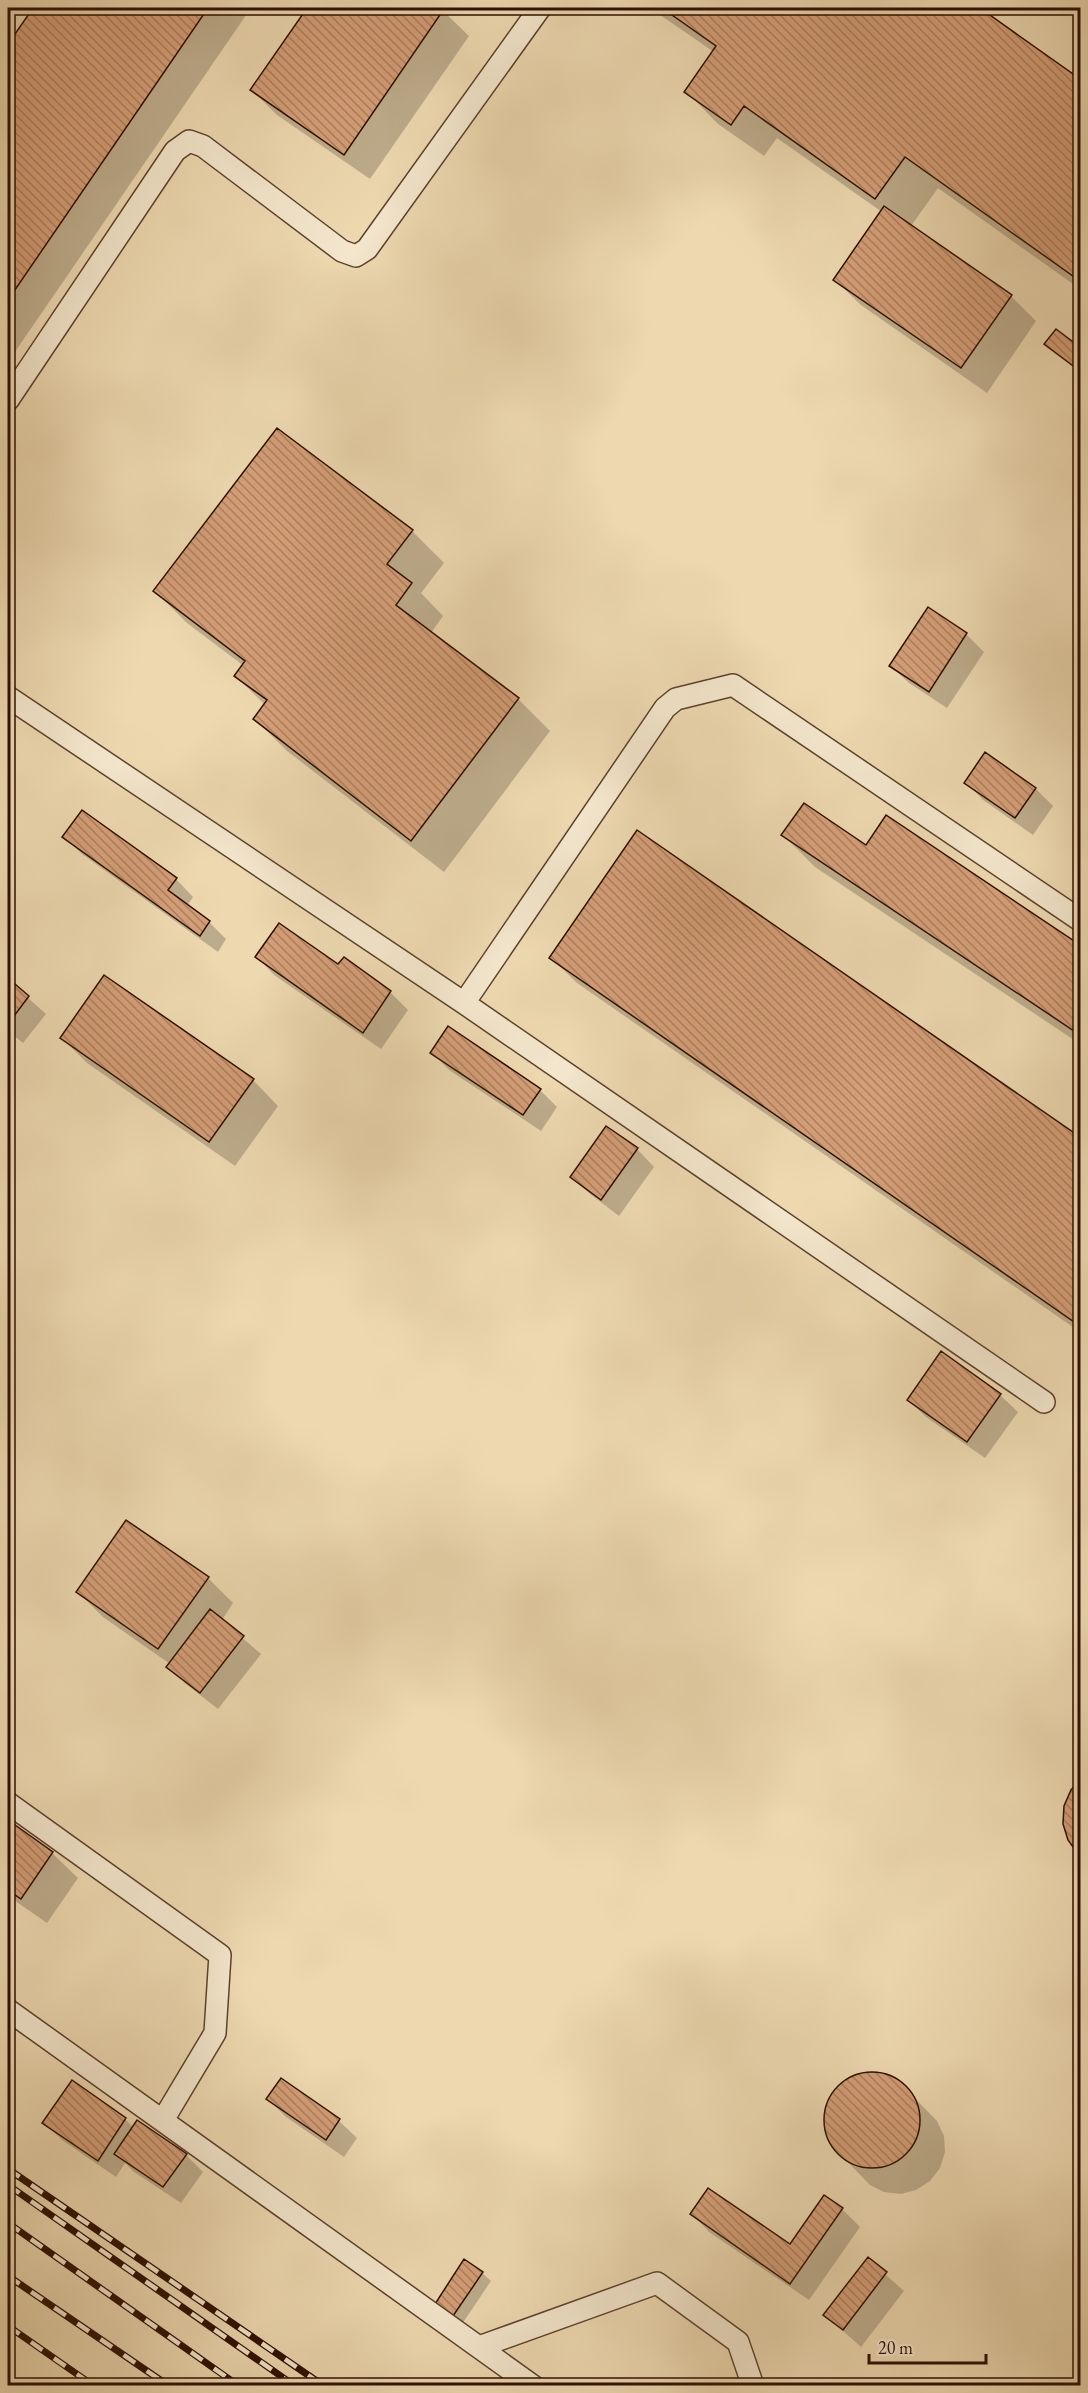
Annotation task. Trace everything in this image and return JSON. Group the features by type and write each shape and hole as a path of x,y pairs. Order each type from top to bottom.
{"lane":[{"path":"8,400 175,151 189,141 203,146 342,251 356,256 367,249 540,8"},
{"path":"464,1003 665,708 676,699 733,686 1080,920"},
{"path":"8,697 464,1003 1044,1402"},
{"path":"8,1803 220,1955 215,2033 163,2120"},
{"path":"8,2010 533,2385"},
{"path":"479,2347 657,2283 738,2342 753,2385"}],"building":[{"path":"33,8 208,8 8,300 8,44"},
{"path":"307,8 444,9 344,155 250,90"},
{"path":"662,8 980,8 1080,79 1080,281 905,157 875,199 744,106 731,125 684,92 716,46"},
{"path":"884,206 1012,295 961,368 833,280"},
{"path":"1056,329 1080,347 1080,371 1044,344"},
{"path":"277,428 413,530 387,564 412,583 396,605 519,698 411,841 253,719 267,700 234,676 245,661 153,591"},
{"path":"928,607 967,633 929,692 889,666"},
{"path":"985,752 1036,788 1015,818 964,783"},
{"path":"804,803 866,845 886,815 1080,945 1080,1035 781,835"},
{"path":"82,810 177,878 168,890 210,921 200,936 62,837"},
{"path":"637,830 1080,1137 1080,1326 549,958"},
{"path":"279,923 338,964 344,957 391,991 363,1033 255,957"},
{"path":"104,975 254,1079 209,1142 60,1038"},
{"path":"8,978 29,996 8,1024"},
{"path":"448,1026 541,1089 523,1115 430,1053"},
{"path":"606,1126 638,1148 601,1200 570,1177"},
{"path":"941,1351 1001,1394 967,1442 907,1400"},
{"path":"126,1520 209,1577 158,1649 76,1592"},
{"path":"210,1609 244,1636 200,1693 166,1667"},
{"path":"1080,1780 1080,1857 1068,1840 1063,1824 1064,1806 1071,1790"},
{"path":"8,1820 53,1852 21,1899 8,1890"},
{"path":"872,2072 890,2076 906,2086 916,2102 920,2120 916,2138 906,2154 890,2164 872,2168 854,2164 838,2154 828,2138 824,2120 828,2102 838,2086 854,2076"},
{"path":"281,2078 340,2119 326,2140 266,2099"},
{"path":"72,2080 126,2118 98,2161 42,2123"},
{"path":"137,2120 187,2154 163,2187 114,2154"},
{"path":"708,2188 790,2244 824,2195 843,2208 790,2284 690,2214"},
{"path":"868,2257 887,2272 843,2330 823,2315"},
{"path":"464,2259 483,2272 453,2316 435,2304"}],"railway":[{"path":"8,2169 324,2386"},
{"path":"8,2185 295,2386"},
{"path":"8,2223 239,2386"},
{"path":"8,2276 169,2386"},
{"path":"8,2326 94,2386"}]}
